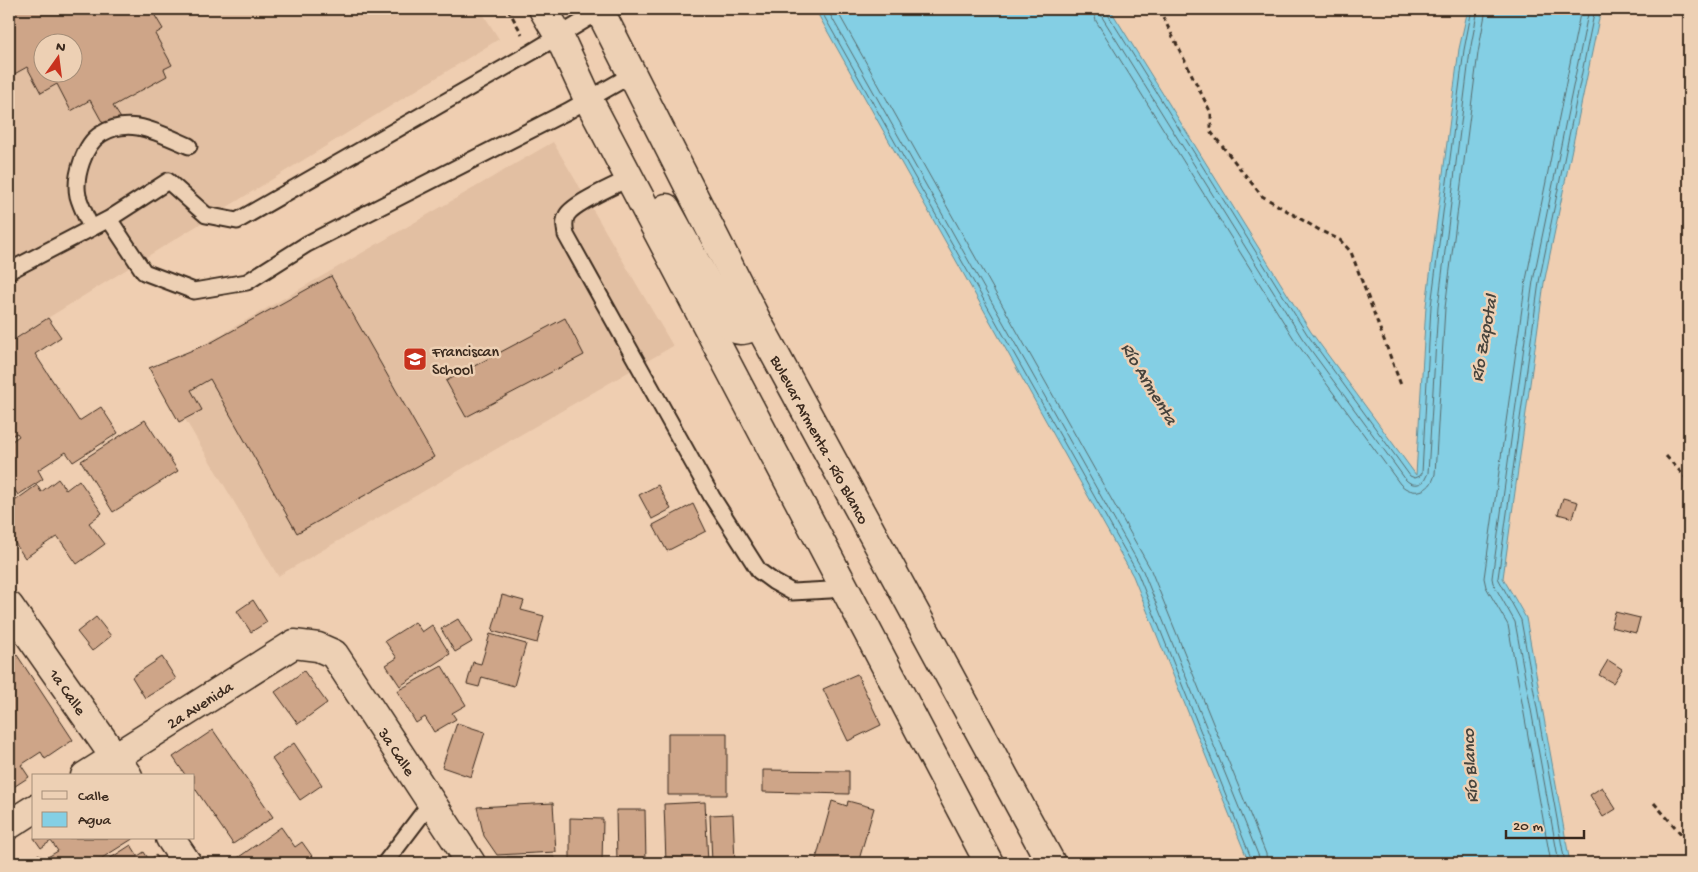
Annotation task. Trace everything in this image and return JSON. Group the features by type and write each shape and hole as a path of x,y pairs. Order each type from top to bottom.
{"main road":[{"path":"543,9 559,36 588,99 989,863"},
{"name":"Bulevar Armenta - Río Blanco","path":"599,10 759,325 1051,863"},
{"path":"630,178 639,178 649,183 657,192 734,329 742,331 759,325"},
{"name":"1a Calle","path":"9,606 122,766"},
{"name":"2a Avenida","path":"92,774 122,766 294,644 318,648"},
{"name":"3a Calle","path":"318,648 334,654 471,863"},
{"path":"9,825 32,810"},
{"path":"171,840 187,863"}],"lane":[{"path":"9,271 109,219 168,181 206,215 238,221 559,36 599,10"},
{"path":"109,219 144,272 194,290 247,282 306,244 568,111 633,74"},
{"path":"91,228 78,196 77,186 80,166 87,151 99,135 114,128 138,127 188,146"},
{"path":"630,178 570,211 564,223 566,234 712,497 759,571 792,592 830,590 842,582"},
{"path":"385,863 432,801"}],"path":[{"path":"1160,9 1211,113 1211,132 1262,196 1340,240 1351,252 1401,385"},
{"path":"1666,456 1689,480"},
{"path":"1654,803 1689,843"}],"shaded area":[{"path":"9,9 480,9 499,39 9,342"},
{"name":"Franciscan School","path":"553,142 673,346 278,576 157,372"}],"water":[{"path":"815,9 1110,9 1311,332 1416,475 1426,306 1459,49 1468,9 1601,9 1544,283 1503,578 1526,618 1570,863 1249,863 1133,576"}],"building":[{"path":"9,9 151,9 163,29 155,34 172,65 164,69 167,76 113,106 122,120 106,129 90,100 71,111 57,84 41,93 35,82 82,82 82,32 32,32 32,76 27,67 9,77"},
{"path":"331,276 434,457 297,533 210,379 191,390 202,410 179,422 149,368 212,342"},
{"path":"48,318 61,337 35,354 79,421 101,407 118,433 73,462 66,452 38,470 43,479 18,495 9,482 9,443 19,436 17,433 9,437 9,343"},
{"path":"565,318 584,355 466,417 446,381"},
{"path":"145,420 178,471 113,512 81,461"},
{"path":"58,479 66,490 79,480 102,513 89,523 105,544 77,564 58,537 25,558 9,534 9,505 37,485 41,492"},
{"path":"658,485 671,509 652,519 639,495"},
{"path":"1563,498 1578,502 1573,518 1558,514"},
{"path":"693,504 706,531 667,551 653,525"},
{"path":"502,595 524,601 521,610 544,616 537,643 492,631"},
{"path":"253,600 267,622 251,632 237,611"},
{"path":"1615,612 1640,618 1636,633 1611,627"},
{"path":"96,617 111,636 92,651 77,632"},
{"path":"458,619 472,642 455,652 441,629"},
{"path":"415,622 422,632 432,625 450,654 400,686 386,665 397,658 385,641"},
{"path":"490,634 526,644 514,686 482,677 479,687 467,684 473,662 481,664"},
{"path":"17,655 73,740 45,759 41,752 21,765 29,777 9,790 9,661"},
{"path":"162,657 176,679 145,698 132,677"},
{"path":"1608,660 1622,669 1613,683 1599,675"},
{"path":"442,666 466,705 452,713 456,719 434,732 425,717 416,723 397,691"},
{"path":"304,671 327,703 298,724 275,692"},
{"path":"857,674 881,725 848,741 823,689"},
{"path":"457,723 485,732 471,777 442,767"},
{"path":"213,730 273,817 233,844 195,788 195,774 185,774 173,757"},
{"path":"668,733 727,733 727,795 668,795"},
{"path":"294,743 322,785 300,800 272,759"},
{"path":"763,770 849,771 849,794 763,792"},
{"path":"1602,787 1616,809 1603,817 1590,795"},
{"path":"832,801 847,806 848,801 874,808 858,863 815,863"},
{"path":"705,802 708,863 666,863 664,804"},
{"path":"553,803 556,852 497,855 484,836 477,807"},
{"path":"616,810 645,810 646,863 617,863"},
{"path":"733,814 735,863 712,863 710,815"},
{"path":"570,818 603,819 602,863 570,863"},
{"path":"281,827 295,847 302,842 317,863 232,862"},
{"path":"35,840 131,840 94,863 49,863 46,858 58,851 51,841 41,848"},
{"path":"131,845 138,856 144,852 149,860 156,855 161,863 103,863"},
{"path":"39,854 45,863 25,863"},
{"path":"507,857 554,857 554,863 507,863"}],"place":[{"name":"Franciscan School","path":"415,359"}],"water label":[{"name":"Río Zapotal","path":"1483,338"},
{"name":"Río Armenta","path":"1150,383"},
{"name":"Río Blanco","path":"1469,766"}]}
